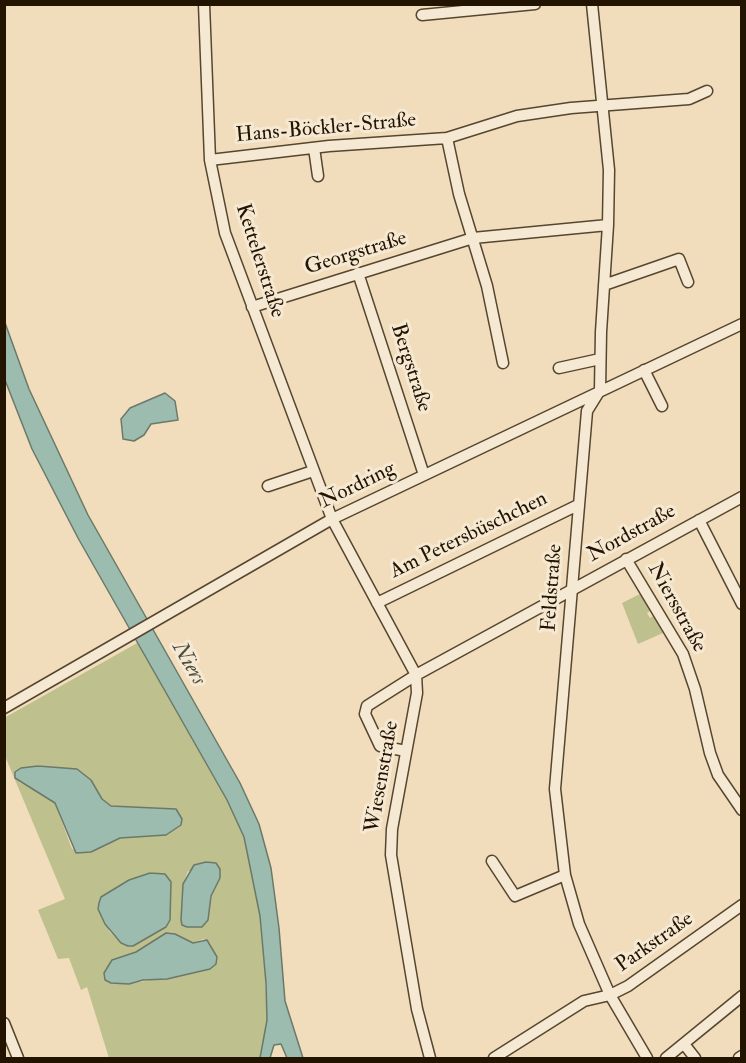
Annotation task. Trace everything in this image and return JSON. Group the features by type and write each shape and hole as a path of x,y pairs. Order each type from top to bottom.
{"street":[{"name":"Kettelerstraße","path":"204,4 210,160 225,233 332,519"},
{"path":"422,15 535,4"},
{"name":"Feldstraße","path":"592,4 609,170 608,225 600,390 587,411 578,505 574,588 555,789 565,875 579,924 610,995 646,1059"},
{"path":"602,105 689,99 707,90"},
{"name":"Hans-Böckler-Straße","path":"210,160 314,148 447,138 517,116 602,105"},
{"name":"Hans-Böckler-Straße","path":"447,138 459,194 473,238"},
{"path":"314,148 318,177"},
{"name":"Georgstraße","path":"252,307 473,238 608,225"},
{"path":"473,238 487,286 503,363"},
{"path":"604,285 679,260 688,282"},
{"name":"Bergstraße","path":"358,273 424,475"},
{"name":"Nordring","path":"4,708 332,519 741,324"},
{"path":"559,368 600,359"},
{"path":"644,370 662,406"},
{"path":"268,486 313,471"},
{"name":"Nordstraße","path":"406,751 380,746 365,710 416,675 741,497"},
{"name":"Am Petersbüschchen","path":"377,603 578,505"},
{"path":"332,519 416,675"},
{"path":"699,520 741,604"},
{"name":"Niersstraße","path":"626,559 683,654 695,689 710,753 718,775 741,810"},
{"name":"Wiesenstraße","path":"416,675 417,693 392,829 391,855 417,1010 430,1059"},
{"path":"492,861 515,896 565,875"},
{"name":"Parkstraße","path":"494,1059 584,1001 610,995 628,986 741,905"},
{"path":"666,1059 741,996"},
{"path":"4,1023 18,1058"},
{"path":"684,1044 695,1059"}],"green space":[{"path":"640,594 650,611 647,613 650,618 653,616 663,633 638,644 622,603"},
{"path":"139,642 227,800 244,837 260,916 265,972 267,1023 260,1058 109,1058 87,987 81,990 69,958 58,959 38,910 65,899 5,756 4,718","holes":["38,766 77,769 91,780 102,799 111,806 164,808 154,836 120,838 91,852 72,849 55,803 19,782 21,768","188,871 220,878 211,896 208,919 202,927 182,925 183,884","150,873 171,889 171,910 166,927 133,946 121,943 109,931 101,897 129,880","166,933 176,934 193,943 203,939 210,943 217,958 210,969 129,984 120,957 136,952"]}],"shaded area":[{"path":"4,320 29,389 88,515 240,783 259,824 271,868 285,1001 303,1058 287,1058 281,1044 274,1045 270,1058 260,1058 267,1020 266,983 260,916 244,837 227,800 78,538 32,449 5,380"},
{"path":"165,393 175,401 178,420 151,424 144,435 134,441 123,439 121,419 130,408"},
{"path":"38,766 77,769 91,780 102,799 111,806 176,809 182,819 181,825 166,835 120,838 91,852 76,853 55,803 15,778 15,772 21,768"},
{"path":"206,862 216,863 220,869 220,878 211,896 208,920 202,927 187,927 182,925 181,920 183,884 194,865"},
{"path":"150,873 165,874 171,882 170,920 166,927 133,946 128,946 121,943 105,924 98,909 99,903 101,897 129,880"},
{"path":"166,933 175,934 193,943 207,940 217,957 216,964 210,969 167,979 143,980 129,984 111,983 105,980 104,973 112,960 136,952"}],"water label":[{"name":"Niers","path":"188,664"}]}
